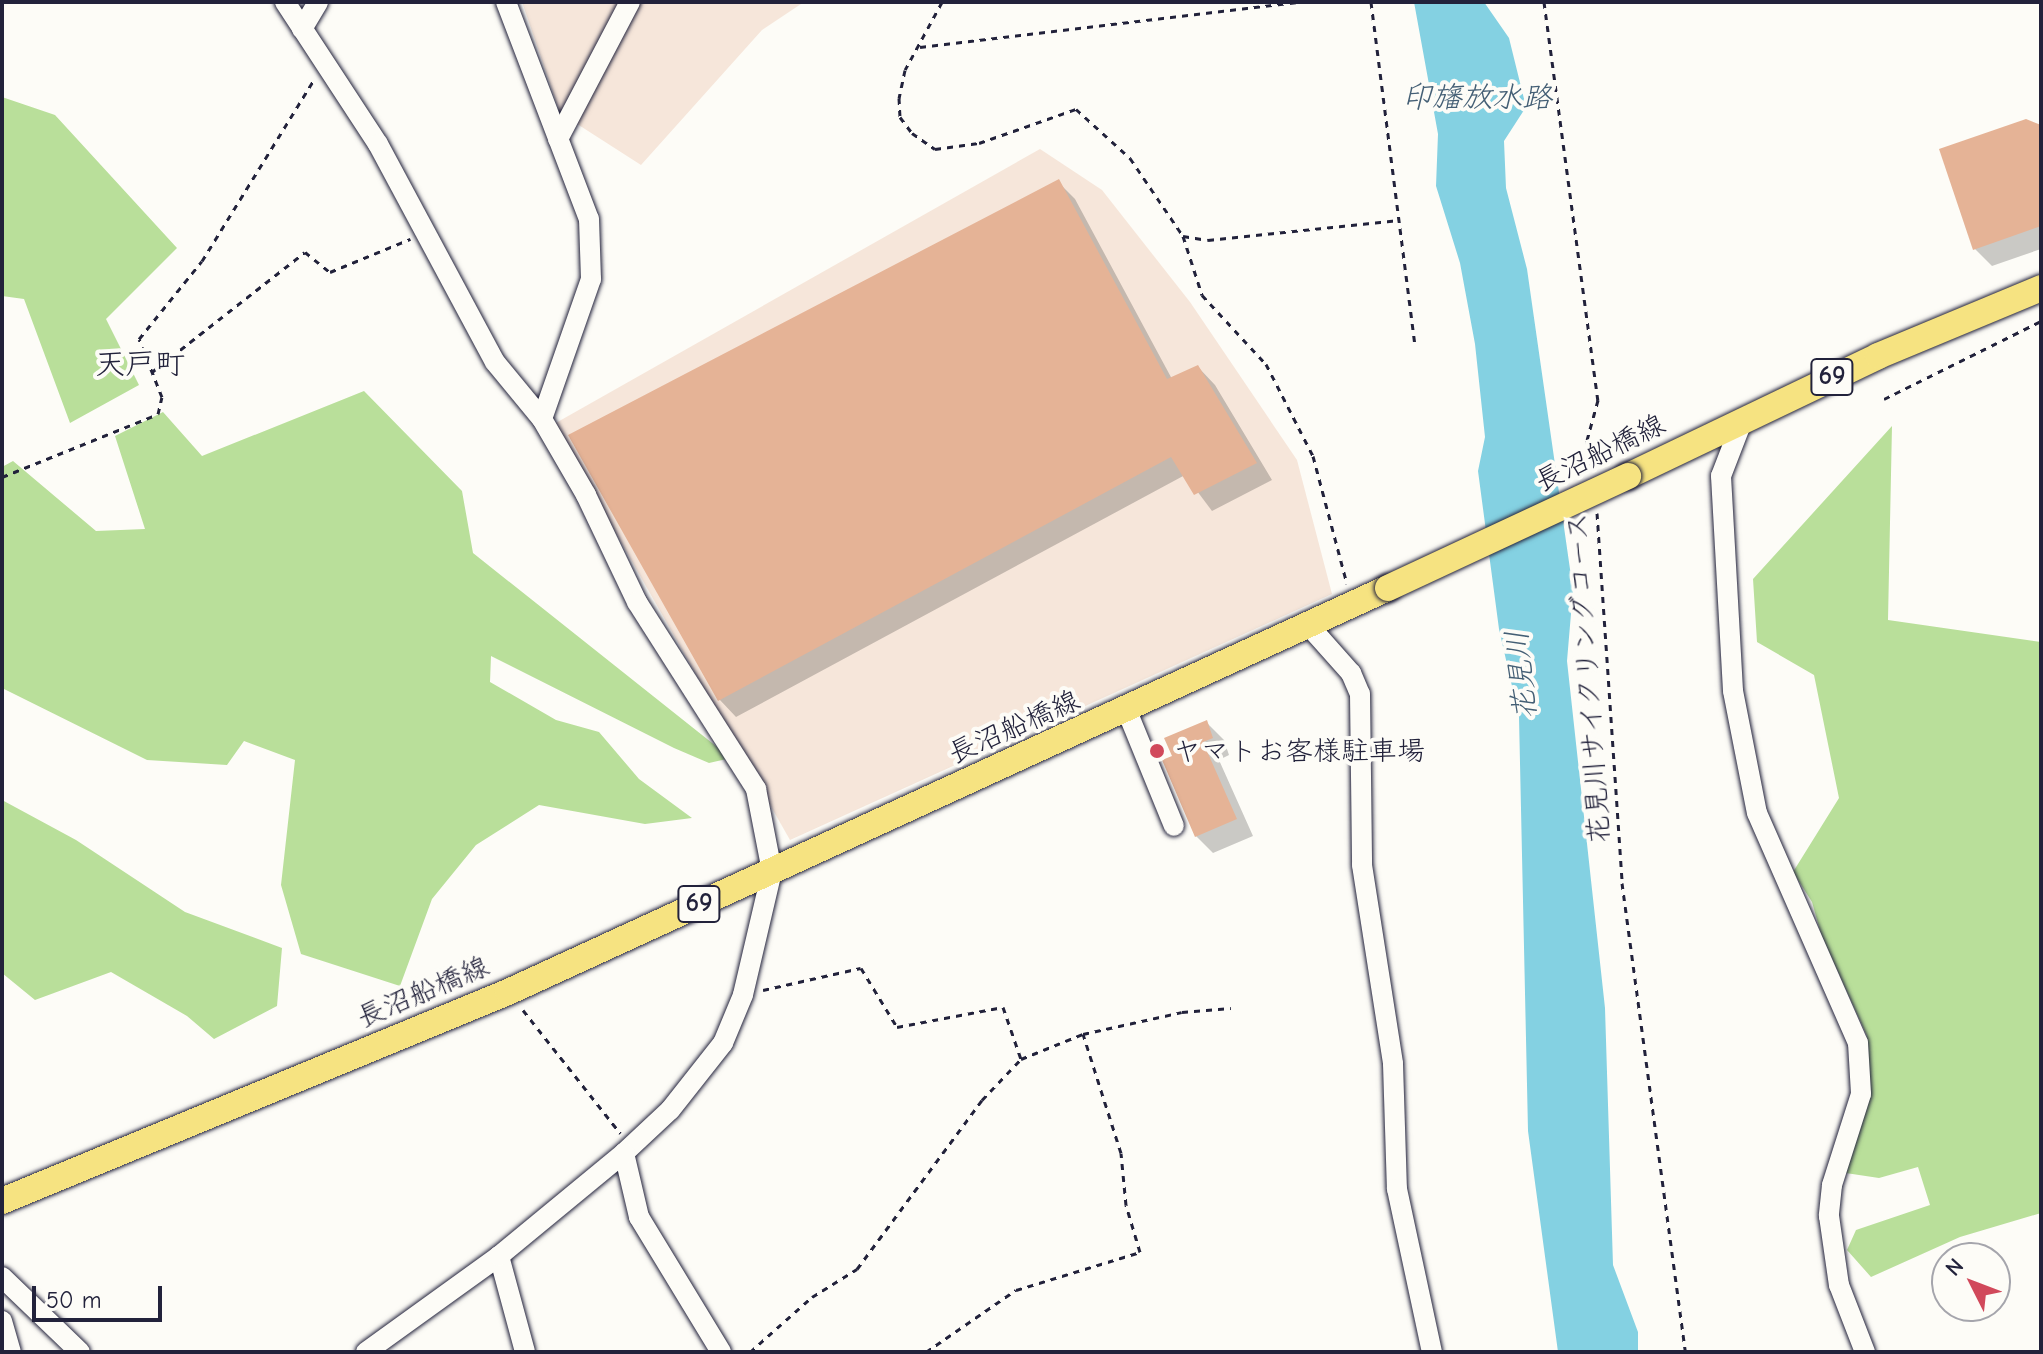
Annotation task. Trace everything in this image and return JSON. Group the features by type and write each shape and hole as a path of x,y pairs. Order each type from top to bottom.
{"main road":[{"name":"長沼船橋線","path":"2,1201 508,992 1310,627 1743,419 2041,288"}],"street":[{"path":"285,2 378,144 495,362 542,419 586,495 637,602 756,789 772,871 743,995 723,1043 704,1072 628,1150 499,1256 366,1352"},
{"path":"302,29 318,2"},
{"path":"506,2 589,219 591,279 542,419"},
{"path":"558,139 630,2"},
{"path":"1743,419 1721,476 1733,691 1757,813 1858,1043 1861,1094 1832,1185 1829,1216 1839,1285 1865,1352"},
{"path":"1310,627 1351,673 1360,694 1362,865 1393,1064 1397,1189 1432,1352"},
{"path":"1127,711 1174,826"},
{"path":"628,1150 639,1217 721,1352"},
{"path":"499,1256 525,1352"},
{"path":"2,1277 80,1352"},
{"path":"2,1321 11,1352"}],"path":[{"path":"942,2 905,70 899,98 900,117 912,133 935,149 964,145 1076,109 1130,158 1183,236 1202,295 1266,364 1313,456 1353,606"},
{"path":"920,47 1300,2"},
{"path":"1371,2 1415,345"},
{"name":"花見川サイクリングコース","path":"1544,2 1598,400 1587,440 1593,482"},
{"path":"2,477 158,414 162,397 139,339 202,261 324,63"},
{"path":"1183,236 1208,240 1397,220"},
{"path":"152,372 305,252 330,272 425,233"},
{"path":"1884,399 2041,321"},
{"name":"花見川サイクリングコース","path":"1597,510 1622,883 1685,1352"},
{"path":"743,995 861,968 897,1027 1003,1007 1021,1059"},
{"path":"508,992 628,1150"},
{"path":"750,1352 812,1297 857,1269 982,1100 1021,1059 1083,1034 1182,1012 1231,1008"},
{"path":"926,1352 1016,1290 1140,1252 1126,1205 1121,1153 1083,1034"}],"shaded area":[{"path":"522,2 804,2 762,30 641,165 560,113"},
{"path":"1040,149 1102,190 1190,302 1297,460 1332,594 790,840 554,424"}],"green space":[{"path":"2,97 55,115 177,248 106,319 139,385 70,423 24,299 2,296"},
{"path":"364,391 462,491 473,553 731,758 709,763 491,656 490,682 556,720 599,732 639,779 692,818 645,824 539,805 476,845 432,899 400,986 301,954 281,885 295,760 244,741 227,765 147,760 2,688 2,467 13,461 96,531 145,529 115,436 163,412 202,456"},
{"path":"1892,426 1888,620 2041,642 2041,1213 1949,1242 1931,1242 1931,1250 1871,1277 1847,1250 1856,1230 1930,1205 1918,1167 1879,1178 1839,1172 1868,1093 1867,1036 1821,934 1812,902 1793,872 1839,798 1814,675 1757,642 1753,579"},
{"path":"2,800 76,840 185,912 282,948 277,1006 214,1039 187,1016 111,972 35,1000 2,973"}],"water":[{"name":"印旛放水路","path":"1414,2 1484,2 1509,38 1526,107 1504,141 1506,188 1527,269 1573,590 1567,661 1605,1008 1613,1265 1638,1332 1638,1352 1558,1352 1528,1131 1519,717 1499,629 1478,471 1485,437 1475,344 1460,263 1436,186 1438,134"}],"building":[{"path":"2026,119 2041,125 2041,226 1973,250 1939,149"},
{"path":"1059,179 1167,379 1198,365 1257,463 1194,495 1171,457 718,701 568,435"},
{"path":"1207,720 1213,738 1203,742 1237,819 1195,837 1162,760 1172,756 1164,738"}],"place":[{"name":"ヤマトお客様駐車場","path":"1157,751"}],"district":[{"name":"天戸町","path":"140,365"}],"water label":[{"name":"花見川","path":"1522,675"}]}
